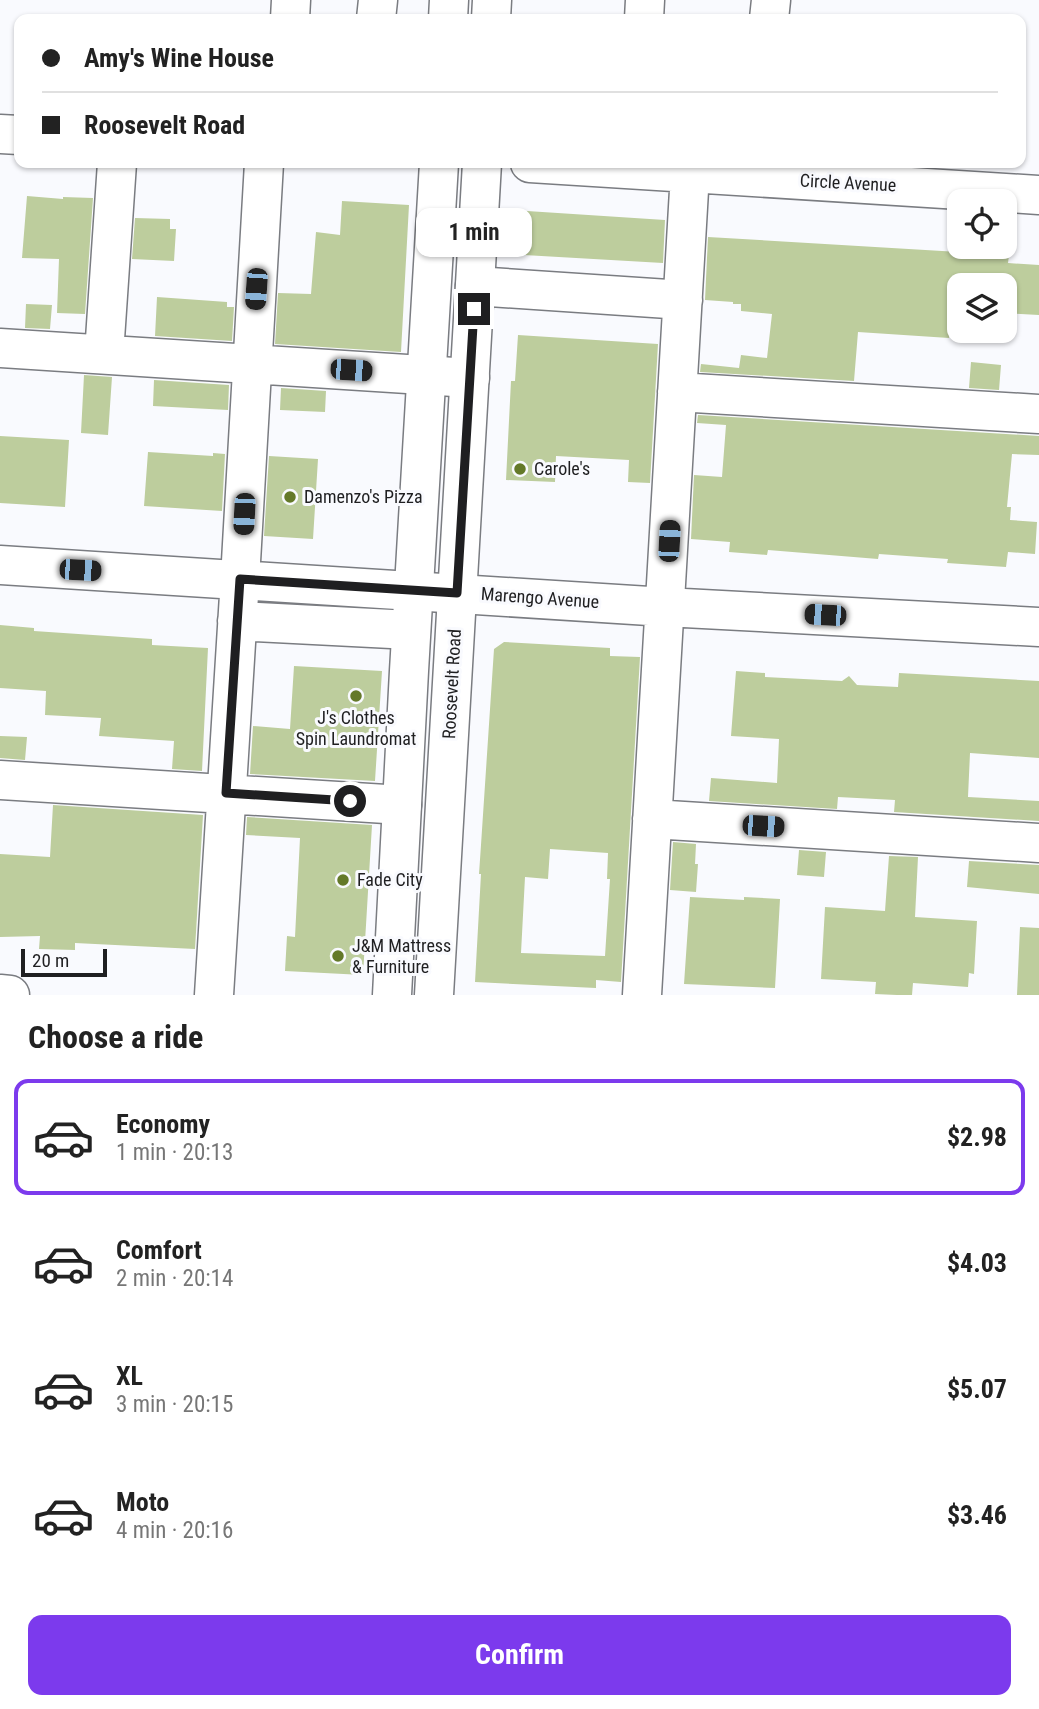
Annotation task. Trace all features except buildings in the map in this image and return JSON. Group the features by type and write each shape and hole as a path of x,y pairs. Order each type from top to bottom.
{"main road":[{"path":"104,354 117,168"},
{"path":"214,995 264,168"},
{"path":"391,995 439,168"},
{"name":"Roosevelt Road","path":"434,995 482,168"},
{"name":"Circle Avenue","path":"610,168 690,173 748,170 1039,195"},
{"path":"642,995 690,173"},
{"path":"475,286 683,300"},
{"path":"0,348 470,378"},
{"path":"677,392 1039,414"},
{"name":"Marengo Avenue","path":"0,565 665,607 1039,627"},
{"path":"237,621 411,630"},
{"path":"0,780 402,804"},
{"path":"652,819 1039,843"},
{"path":"0,994 10,995"}],"place":[{"name":"Carole's","path":"520,469"},
{"name":"Damenzo's Pizza","path":"290,497"},
{"name":"J's Clothes Spin Laundromat","path":"356,696"},
{"name":"Fade City","path":"343,880"},
{"name":"J&M Mattress & Furniture","path":"338,956"}],"route":[{"path":"350,801 226,793 240,579 457,593 474,309"}]}
